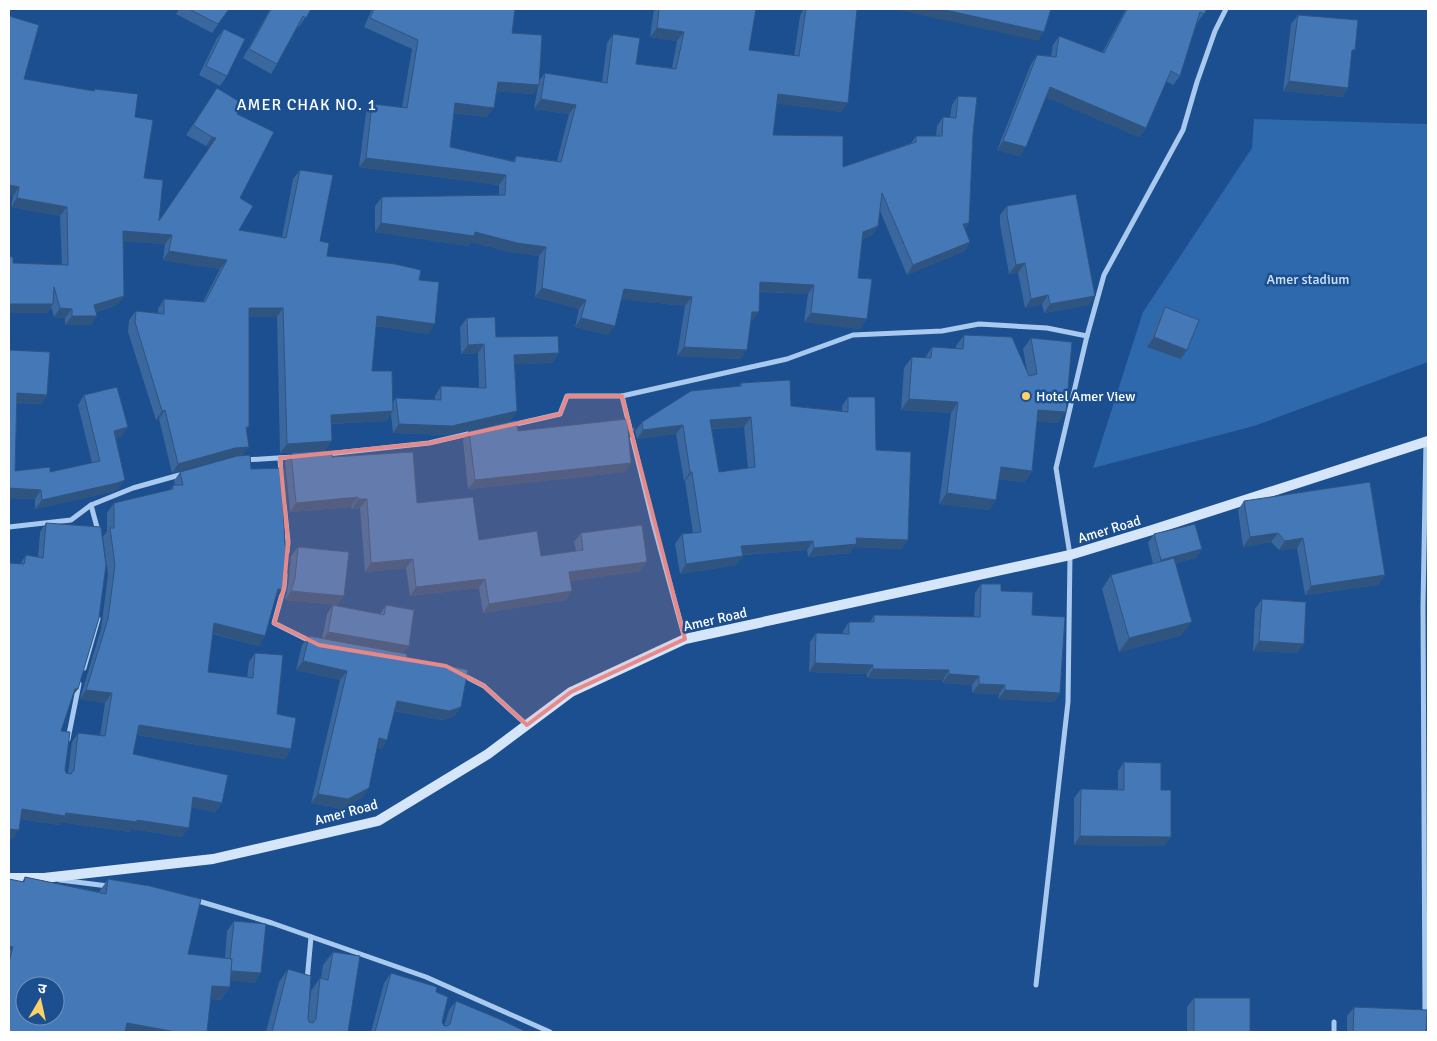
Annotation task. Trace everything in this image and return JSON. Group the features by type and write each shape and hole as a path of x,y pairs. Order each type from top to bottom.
{"main road":[{"name":"Amer Road","path":"9,878 44,878 213,859 378,821 488,754 571,692 685,639 1070,555 1427,441"}],"street":[{"path":"1036,985 1068,702 1070,555 1056,468 1087,336 1104,275 1184,130 1209,48 1226,9"},
{"path":"504,426 560,414 567,396 622,396 787,359 853,335 942,331 979,324 1046,328 1087,336"},
{"path":"622,396 653,522 685,639"},
{"path":"316,455 429,443 476,433"},
{"path":"1425,1023 1423,606 1427,441"},
{"path":"238,461 298,456"},
{"path":"280,458 282,484"},
{"path":"9,527 71,520 90,505 133,488 186,473"},
{"path":"284,501 288,542 286,560"},
{"path":"90,505 100,540"},
{"path":"286,569 284,588 274,623 319,645"},
{"path":"67,749 69,729 78,687 97,628 99,610"},
{"path":"454,670 484,686 527,725"},
{"path":"44,878 110,886"},
{"path":"184,897 272,923 426,977 550,1032"},
{"path":"307,984 311,937"},
{"path":"447,998 450,989"},
{"path":"1334,1022 1334,1032"}],"highlighted area":[{"path":"567,396 622,396 685,639 571,692 527,725 484,686 446,666 319,645 274,623 284,587 288,542 280,458 429,443 560,414"}],"green space":[{"name":"Amer stadium","path":"1254,119 1428,124 1428,362 1254,426 1093,468 1143,312 1252,148"}],"building":[{"path":"189,9 229,9 218,24"},
{"path":"271,9 311,9 306,18 303,16 277,64 249,49"},
{"path":"374,9 515,9 512,33 542,35 539,85 498,82 494,108 455,103 450,147 515,162 516,156 561,162 576,105 541,99 545,73 607,83 613,34 640,38 636,64 676,69 684,32 657,28 659,9 756,9 749,50 799,56 806,9 857,9 848,103 778,94 773,135 843,136 843,167 916,142 916,136 942,136 943,117 956,118 958,96 977,97 973,134 969,223 963,224 970,242 913,265 882,193 878,226 863,232 858,278 872,279 867,319 811,313 814,285 760,282 759,312 752,312 747,350 684,347 692,297 624,289 615,326 581,318 586,300 542,288 546,247 517,243 475,232 474,236 381,223 382,197 505,195 506,175 366,158 372,104 407,108 418,40 370,18"},
{"path":"941,9 1051,9 1044,32"},
{"path":"1127,9 1207,9 1204,14 1200,12 1180,76 1171,71 1146,128 1050,87 1026,147 1003,141 1037,55 1056,57 1059,36 1104,53"},
{"path":"1298,15 1358,20 1355,50 1352,50 1348,88 1289,81"},
{"path":"9,16 39,25 24,79 94,91 95,89 138,94 135,117 153,120 144,178 163,180 159,221 216,138 193,125 217,88 243,104 237,114 274,132 240,198 253,206 239,230 286,238 300,170 333,175 320,241 329,243 327,256 395,264 421,270 419,280 439,282 435,324 377,316 372,371 392,371 393,411 331,415 332,441 287,444 283,308 249,308 249,427 246,427 249,447 235,448 178,464 165,410 162,411 135,322 136,311 164,314 164,299 205,302 227,260 169,251 172,235 123,231 124,296 94,305 97,316 72,316 72,309 60,308 54,287 53,304 9,304 9,257 13,257 13,263 68,265 67,207 17,198 19,187 9,185"},
{"path":"224,29 245,39 227,76 206,66"},
{"path":"1076,194 1095,296 1050,304 1048,295 1031,299 1025,263 1016,265 1007,206"},
{"path":"1165,307 1199,320 1187,350 1154,337"},
{"path":"495,317 496,337 558,336 559,353 514,355 517,411 452,426 399,424 396,398 441,400 441,386 486,388 484,344 468,345 467,318"},
{"path":"964,335 1012,337 1029,376 1037,374 1031,338 1072,342 1066,412 1038,410 1032,471 1001,467 996,500 947,493 958,402 909,399 912,357 931,358 932,347 963,349"},
{"path":"9,350 50,352 47,395 17,393 15,471 50,467 50,472 100,461 84,395 117,387 128,427 114,431 125,480 42,500 41,490 9,488"},
{"path":"790,380 791,406 848,412 848,397 875,397 876,450 911,452 908,540 856,538 857,544 814,548 813,541 741,546 743,556 686,564 682,534 701,532 683,425 643,430 642,422 691,391 741,386 741,383","holes":["751,417 755,467 719,472 710,420"]},
{"path":"627,419 628,430 634,427 635,431 628,431 631,463 475,480 469,431 517,420 518,431"},
{"path":"332,450 332,457 413,452 417,503 473,497 479,540 537,531 541,556 583,550 581,533 642,525 647,562 569,572 572,591 489,604 485,579 416,587 413,559 371,563 367,499 358,499 358,497 296,503 291,453"},
{"path":"250,455 251,469 284,468 287,504 283,504 285,545 289,546 286,577 283,590 278,589 265,636 214,623 208,672 253,678 255,653 283,655 277,714 296,718 291,749 139,725 133,754 228,775 222,803 193,797 189,828 137,820 137,822 66,813 65,816 22,809 19,830 9,829 9,563 24,564 26,555 43,558 46,523 101,527 106,565 99,618 78,689 75,689 61,731 70,732 65,770 66,773 71,774 74,770 78,733 105,736 112,693 86,690 108,619 115,565 110,528 114,528 114,503 173,489 173,485 183,485 180,472 237,456"},
{"path":"1370,482 1385,575 1311,586 1303,538 1285,541 1278,533 1250,537 1244,501"},
{"path":"1195,524 1202,549 1161,560 1154,534"},
{"path":"298,547 349,552 344,596 291,591 295,578"},
{"path":"1174,558 1192,622 1129,638 1111,575"},
{"path":"981,584 1001,584 1001,591 1033,592 1032,615 1065,617 1060,693 1005,690 1005,685 979,684 979,676 949,674 949,670 873,669 873,665 815,663 816,633 849,634 849,622 874,622 874,615 980,617"},
{"path":"1262,599 1306,602 1304,644 1259,641"},
{"path":"333,605 384,615 386,605 414,610 409,646 328,632"},
{"path":"309,636 407,654 407,657 468,670 461,707 449,711 397,701 387,740 379,738 369,788 348,799 318,794 347,671 303,661"},
{"path":"1124,762 1161,763 1161,790 1171,790 1171,837 1080,836 1081,789 1124,790"},
{"path":"25,877 106,894 108,879 150,886 201,899 188,954 232,959 230,987 212,986 207,1032 176,1032 127,1023 125,1032 9,1032 9,962 13,947 9,946 9,879 24,882"},
{"path":"234,921 266,924 261,973 231,971 232,959 230,959"},
{"path":"333,952 360,956 348,1032 272,1032 288,969 311,976 308,1019 309,1022 313,1023 316,1019 320,978 328,980"},
{"path":"391,973 437,987 436,992 448,997 442,1022 444,1026 450,1024 456,1001 527,1032 375,1032"},
{"path":"1194,998 1250,998 1250,1032 1194,1032"},
{"path":"1354,1007 1427,1010 1426,1032 1353,1032"}],"place":[{"name":"Hotel Amer View","path":"1026,396"}],"district":[{"name":"AMER CHAK NO. 1","path":"307,104"}]}
